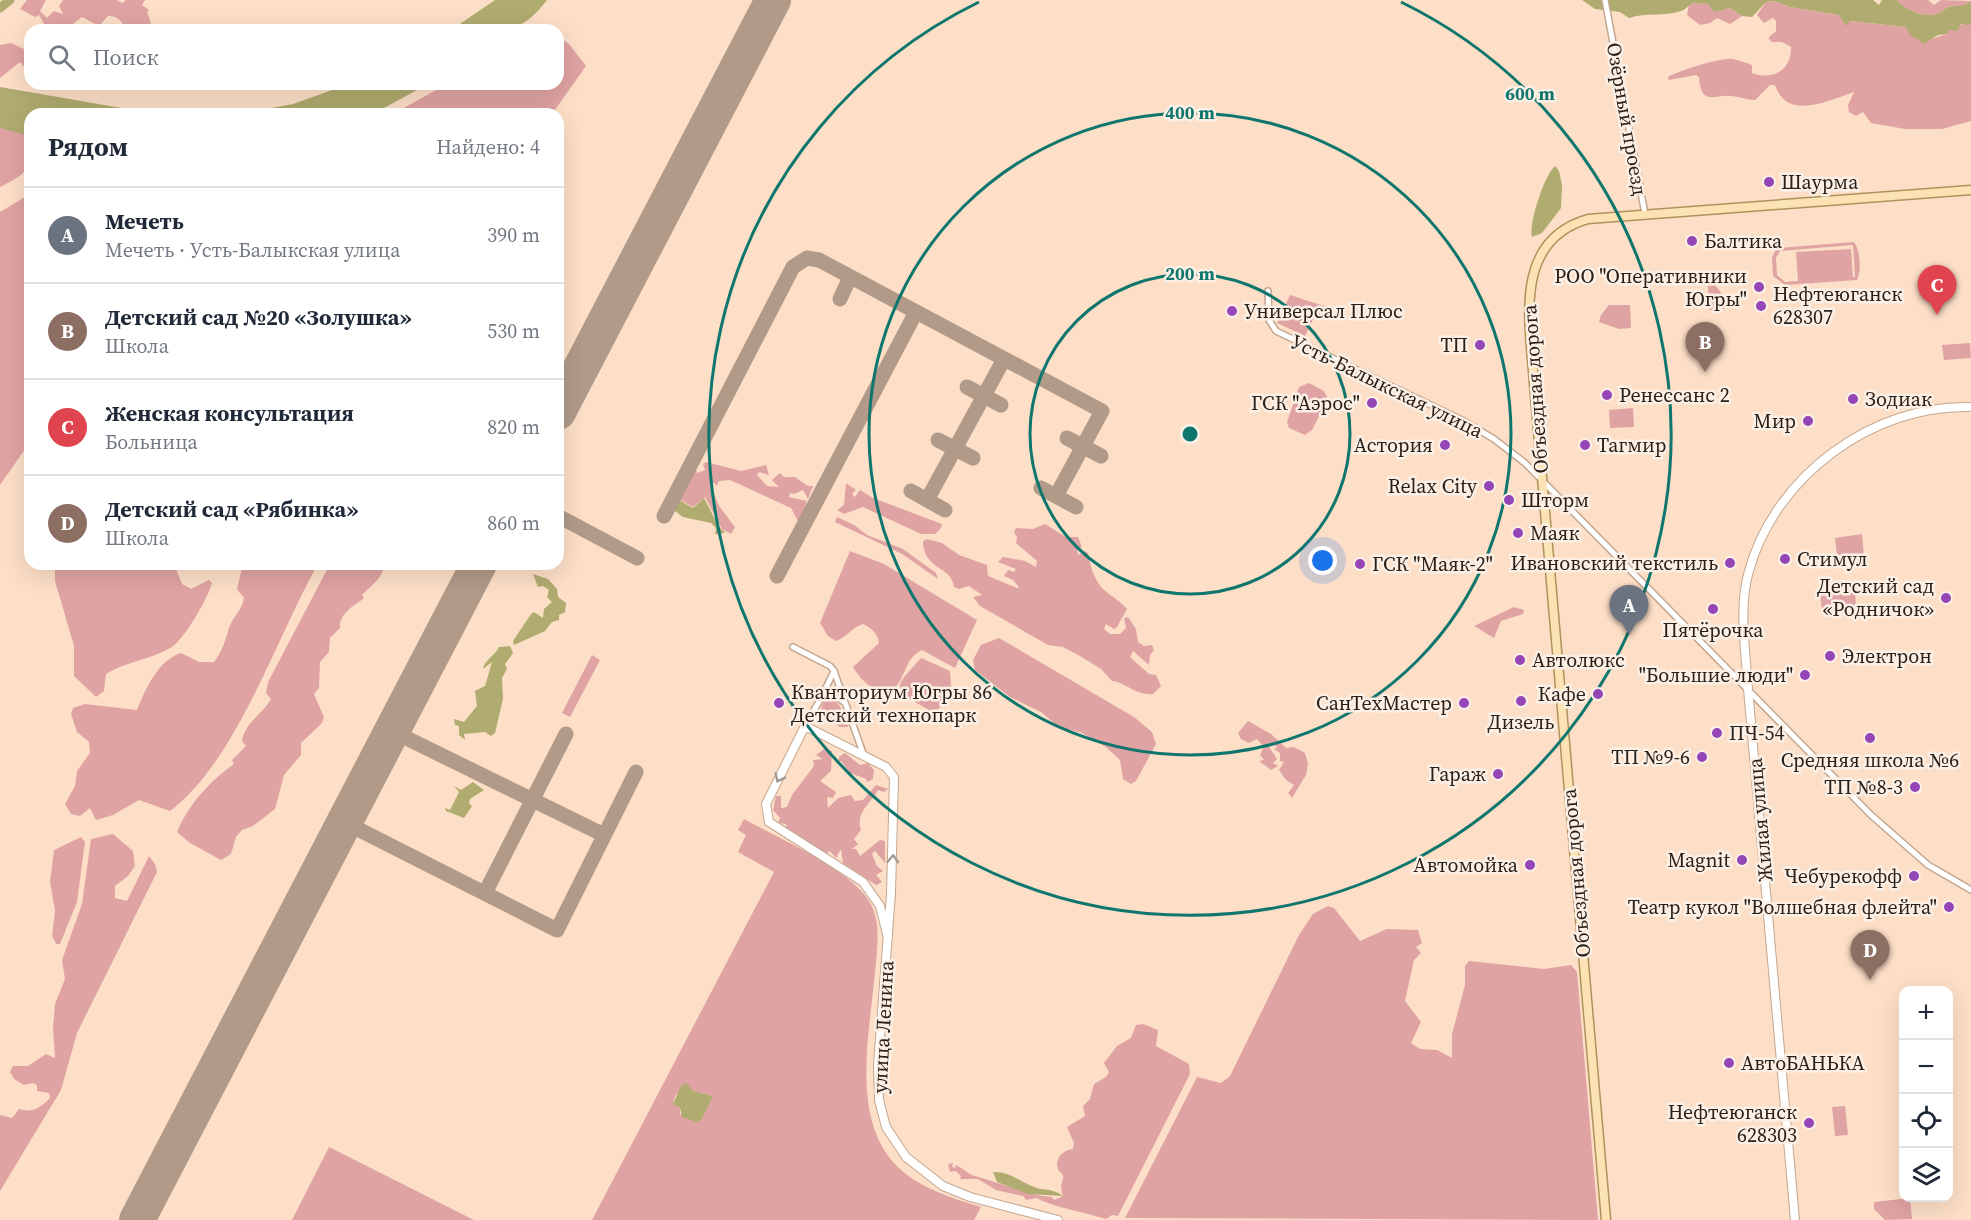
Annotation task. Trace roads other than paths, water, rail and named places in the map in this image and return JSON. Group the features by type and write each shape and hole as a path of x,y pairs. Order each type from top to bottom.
{"main road":[{"name":"Объездная дорога","path":"1606,1220 1542,480 1529,303 1534,270 1551,240 1572,224 1588,219 1971,190"}],"street":[{"name":"Озёрный проезд","path":"1605,0 1645,214"},
{"name":"Усть-Балыкская улица","path":"1269,291 1269,320 1276,331 1462,420 1510,451 1542,480 1900,842 1942,874 1971,890"},
{"name":"Жилая улица","path":"1795,1220 1748,689 1745,599 1747,578 1762,539 1792,492 1828,455 1875,427 1926,411 1971,408"},
{"path":"793,647 830,666 834,671 864,756"},
{"path":"834,671 766,804 768,822 850,873 876,897 888,938"},
{"path":"821,698 837,696 847,705"},
{"path":"804,726 864,756"},
{"name":"улица Ленина","path":"864,756 886,767 894,777 891,892 878,1085 882,1115 891,1137 915,1166 943,1186 970,1197 1058,1220"},
{"path":"876,897 884,897 891,892"}],"waterway":[{"path":"0,8 10,0"}],"place":[{"name":"Шаурма","path":"1769,182"},
{"name":"Балтика","path":"1692,241"},
{"name":"РОО \"Оперативники Югры\"","path":"1759,287"},
{"name":"Нефтеюганск 628307","path":"1761,306"},
{"name":"Универсал Плюс","path":"1232,311"},
{"name":"Женская консультация","path":"1937,315"},
{"name":"ТП","path":"1480,345"},
{"name":"Детский сад №20 «Золушка»","path":"1705,372"},
{"name":"Ренессанс 2","path":"1607,395"},
{"name":"Зодиак","path":"1853,399"},
{"name":"ГСК \"Аэрос\"","path":"1372,403"},
{"name":"Мир","path":"1808,421"},
{"name":"Астория","path":"1445,445"},
{"name":"Тагмир","path":"1585,445"},
{"name":"Relax City","path":"1489,486"},
{"name":"Шторм","path":"1509,500"},
{"name":"Маяк","path":"1518,533"},
{"name":"Стимул","path":"1785,559"},
{"name":"Ивановский текстиль","path":"1730,563"},
{"name":"ГСК \"Маяк-2\"","path":"1360,564"},
{"name":"Детский сад «Родничок»","path":"1946,598"},
{"name":"Пятёрочка","path":"1713,609"},
{"name":"Мечеть","path":"1629,635"},
{"name":"Электрон","path":"1830,656"},
{"name":"Автолюкс","path":"1520,660"},
{"name":"\"Большие люди\"","path":"1805,675"},
{"name":"Кафе","path":"1598,694"},
{"name":"Дизель","path":"1521,701"},
{"name":"Кванториум Югры 86 Детский технопарк","path":"779,703"},
{"name":"СанТехМастер","path":"1464,703"},
{"name":"ПЧ-54","path":"1717,733"},
{"name":"Средняя школа №6","path":"1870,738"},
{"name":"ТП №9-6","path":"1702,757"},
{"name":"Гараж","path":"1498,774"},
{"name":"ТП №8-3","path":"1915,787"},
{"name":"Magnit","path":"1742,860"},
{"name":"Автомойка","path":"1530,865"},
{"name":"Чебурекофф","path":"1914,876"},
{"name":"Театр кукол \"Волшебная флейта\"","path":"1949,907"},
{"name":"Детский сад «Рябинка»","path":"1870,980"},
{"name":"АвтоБАНЬКА","path":"1729,1063"},
{"name":"Нефтеюганск 628303","path":"1809,1123"}]}
